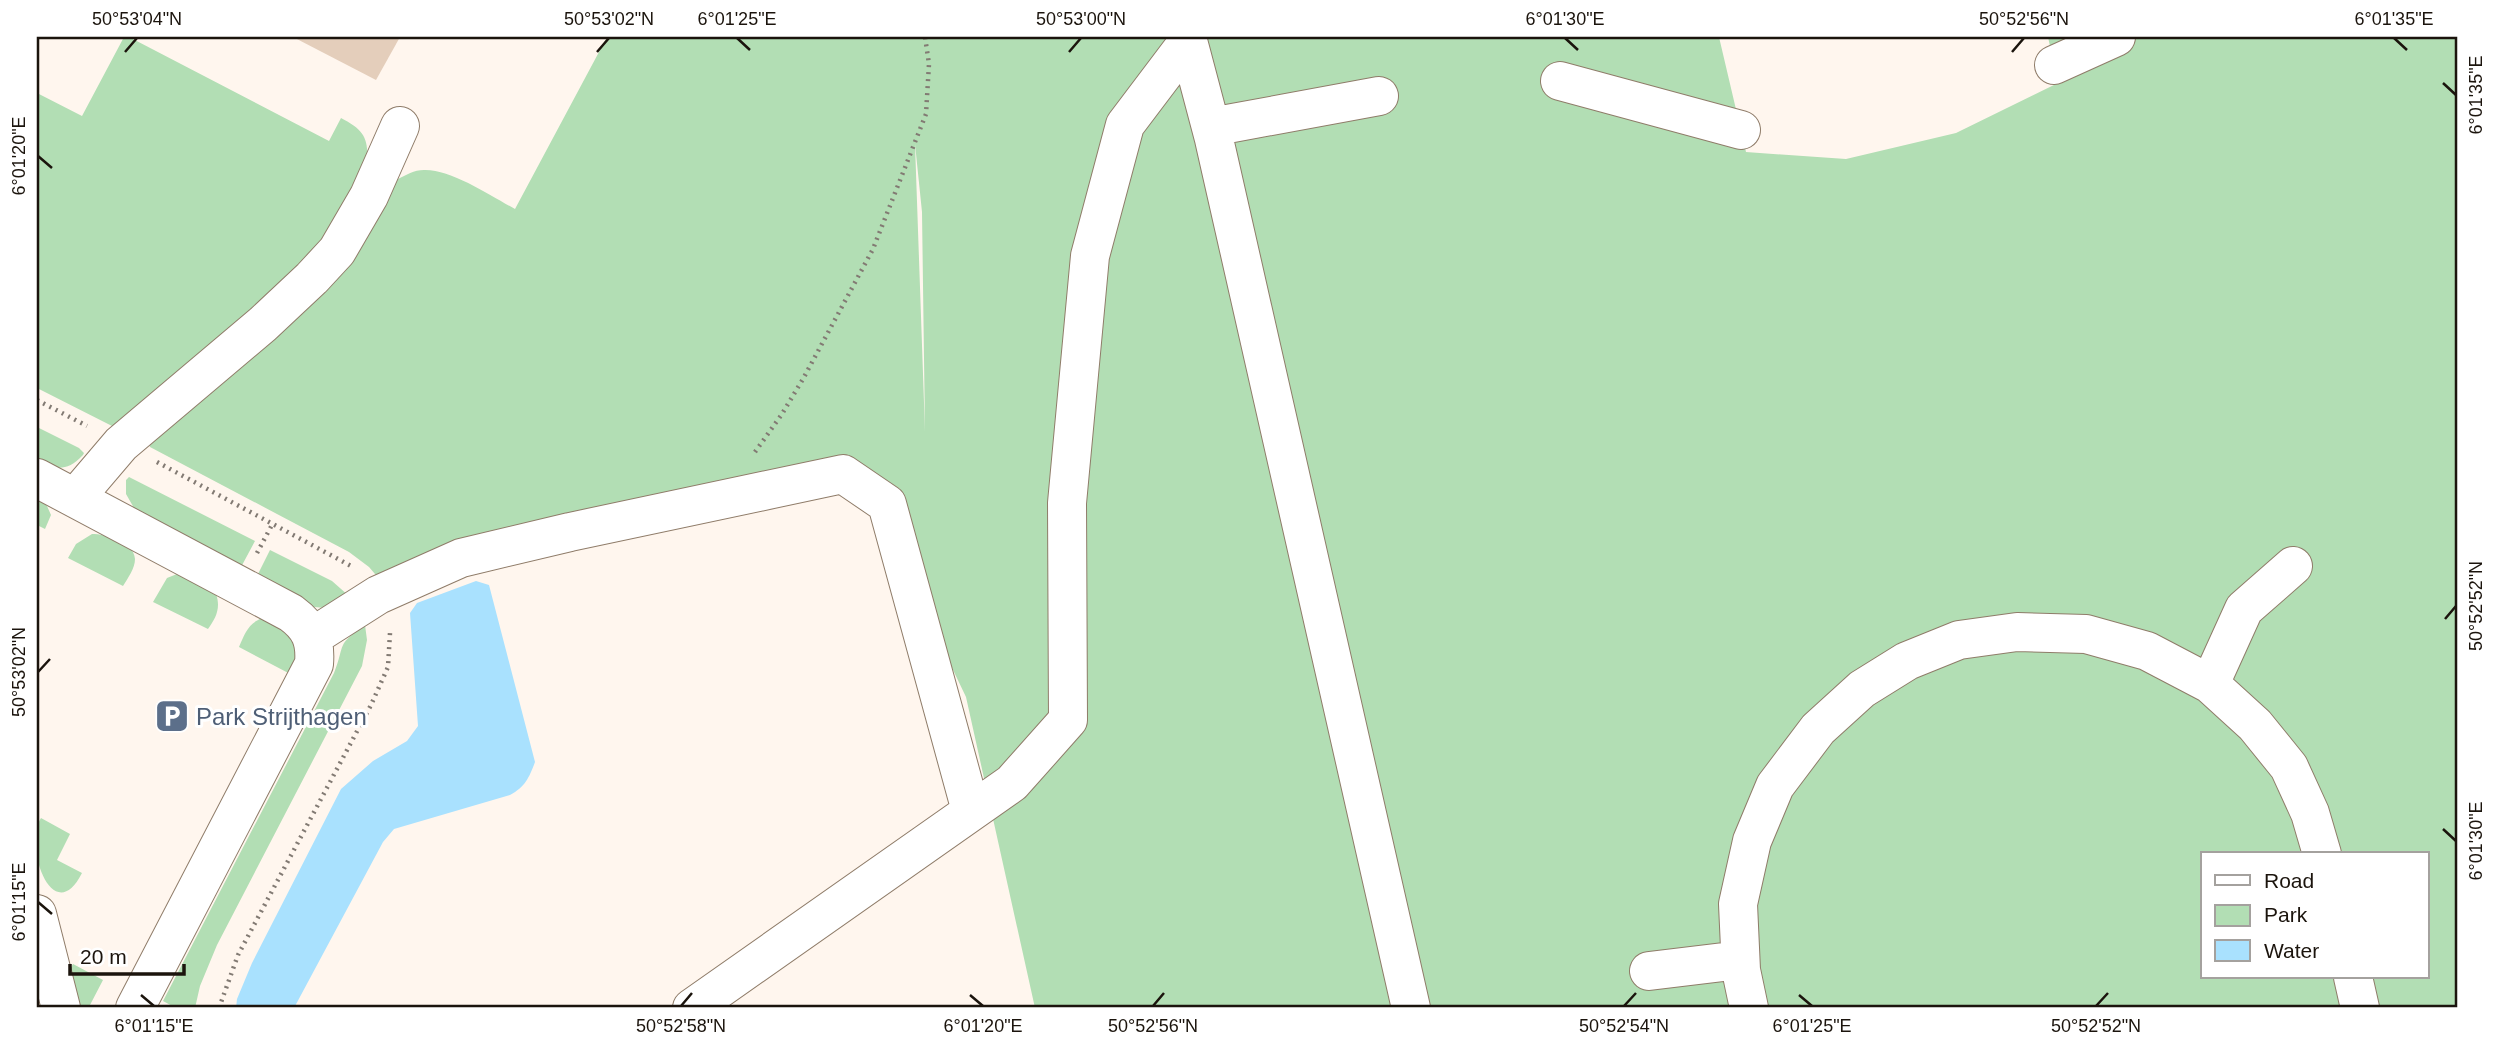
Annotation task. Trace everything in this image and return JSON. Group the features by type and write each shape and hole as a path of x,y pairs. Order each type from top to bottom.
{"lane":[{"path":"2054,65 2116,37"},
{"path":"1187,40 1211,127 1411,1008"},
{"path":"692,1008 1012,783 1068,720 1067,503 1090,256 1125,125 1187,40"},
{"path":"1560,81 1741,130"},
{"path":"1211,127 1379,96"},
{"path":"75,498 121,444 263,324 337,251 369,196 400,127"},
{"path":"312,637 378,595 461,558 727,497 843,474 887,504 971,811"},
{"path":"37,478 291,613 303,622 316,648 314,664 137,1007"},
{"path":"2210,684 2244,609 2293,566"},
{"path":"1749,1008 1741,960 1738,904 1752,841 1775,786 1818,730 1862,689 1907,661 1959,640 2017,632 2086,634 2147,651 2210,684 2255,725 2289,767 2310,813 2321,852"},
{"path":"37,914 61,1008"},
{"path":"1649,971 1741,960"},
{"path":"2353,978 2360,1008"}],"path":[{"path":"727,497 789,403 873,249 926,114 929,64 925,37"},
{"path":"37,400 348,562 373,584 390,625 388,667 238,954 219,1008"}],"green space":[{"path":"124,37 129,37 329,141 341,118 360,131 366,141 367,164 315,255 114,427 37,388 37,93 82,116"},
{"path":"607,37 1719,37 1746,152 1846,159 1956,133 2058,83 2048,37 2458,37 2458,1008 2368,1008 2361,978 2428,978 2428,852 2331,852 2210,672 1956,633 1769,781 1739,1008 1035,1008 966,697 933,628 900,489 847,456 381,581 369,567 349,552 150,447 149,444 398,179 424,170 446,174 471,184 515,209","holes":["915,144 922,212 925,431"]},
{"path":"37,427 79,448 83,455 62,468 37,463"},
{"path":"129,477 255,541 240,569 134,508 126,494 126,480"},
{"path":"37,498 47,506 51,515 45,529 37,525"},
{"path":"92,534 118,540 133,553 134,566 123,586 68,558 76,544"},
{"path":"270,550 332,581 349,596 326,608 314,607 256,578"},
{"path":"177,574 216,594 217,613 208,629 153,602 167,578"},
{"path":"262,618 274,621 297,643 294,676 239,647 250,626"},
{"path":"365,625 367,640 362,666 217,945 200,986 195,1008 176,1008 163,1001 334,673 345,642"},
{"path":"2019,640 2144,660 2250,733 2314,852 2201,852 2201,978 2345,978 2352,1008 1759,1008 1750,969 1758,844 1821,736 1910,669"},
{"path":"41,818 70,834 57,860 82,873 71,888 61,892 52,888 38,863 36,831"},
{"path":"73,964 103,980 90,1005 96,1008 69,1008 68,972"}],"water":[{"path":"476,581 489,585 535,762 528,777 519,789 510,795 394,829 383,842 294,1008 236,1008 252,963 341,789 373,761 407,741 418,726 410,613 417,603"}],"building":[{"path":"293,37 400,37 376,80"}],"place":[{"name":"Park Strijthagen","path":"172,716"}]}
